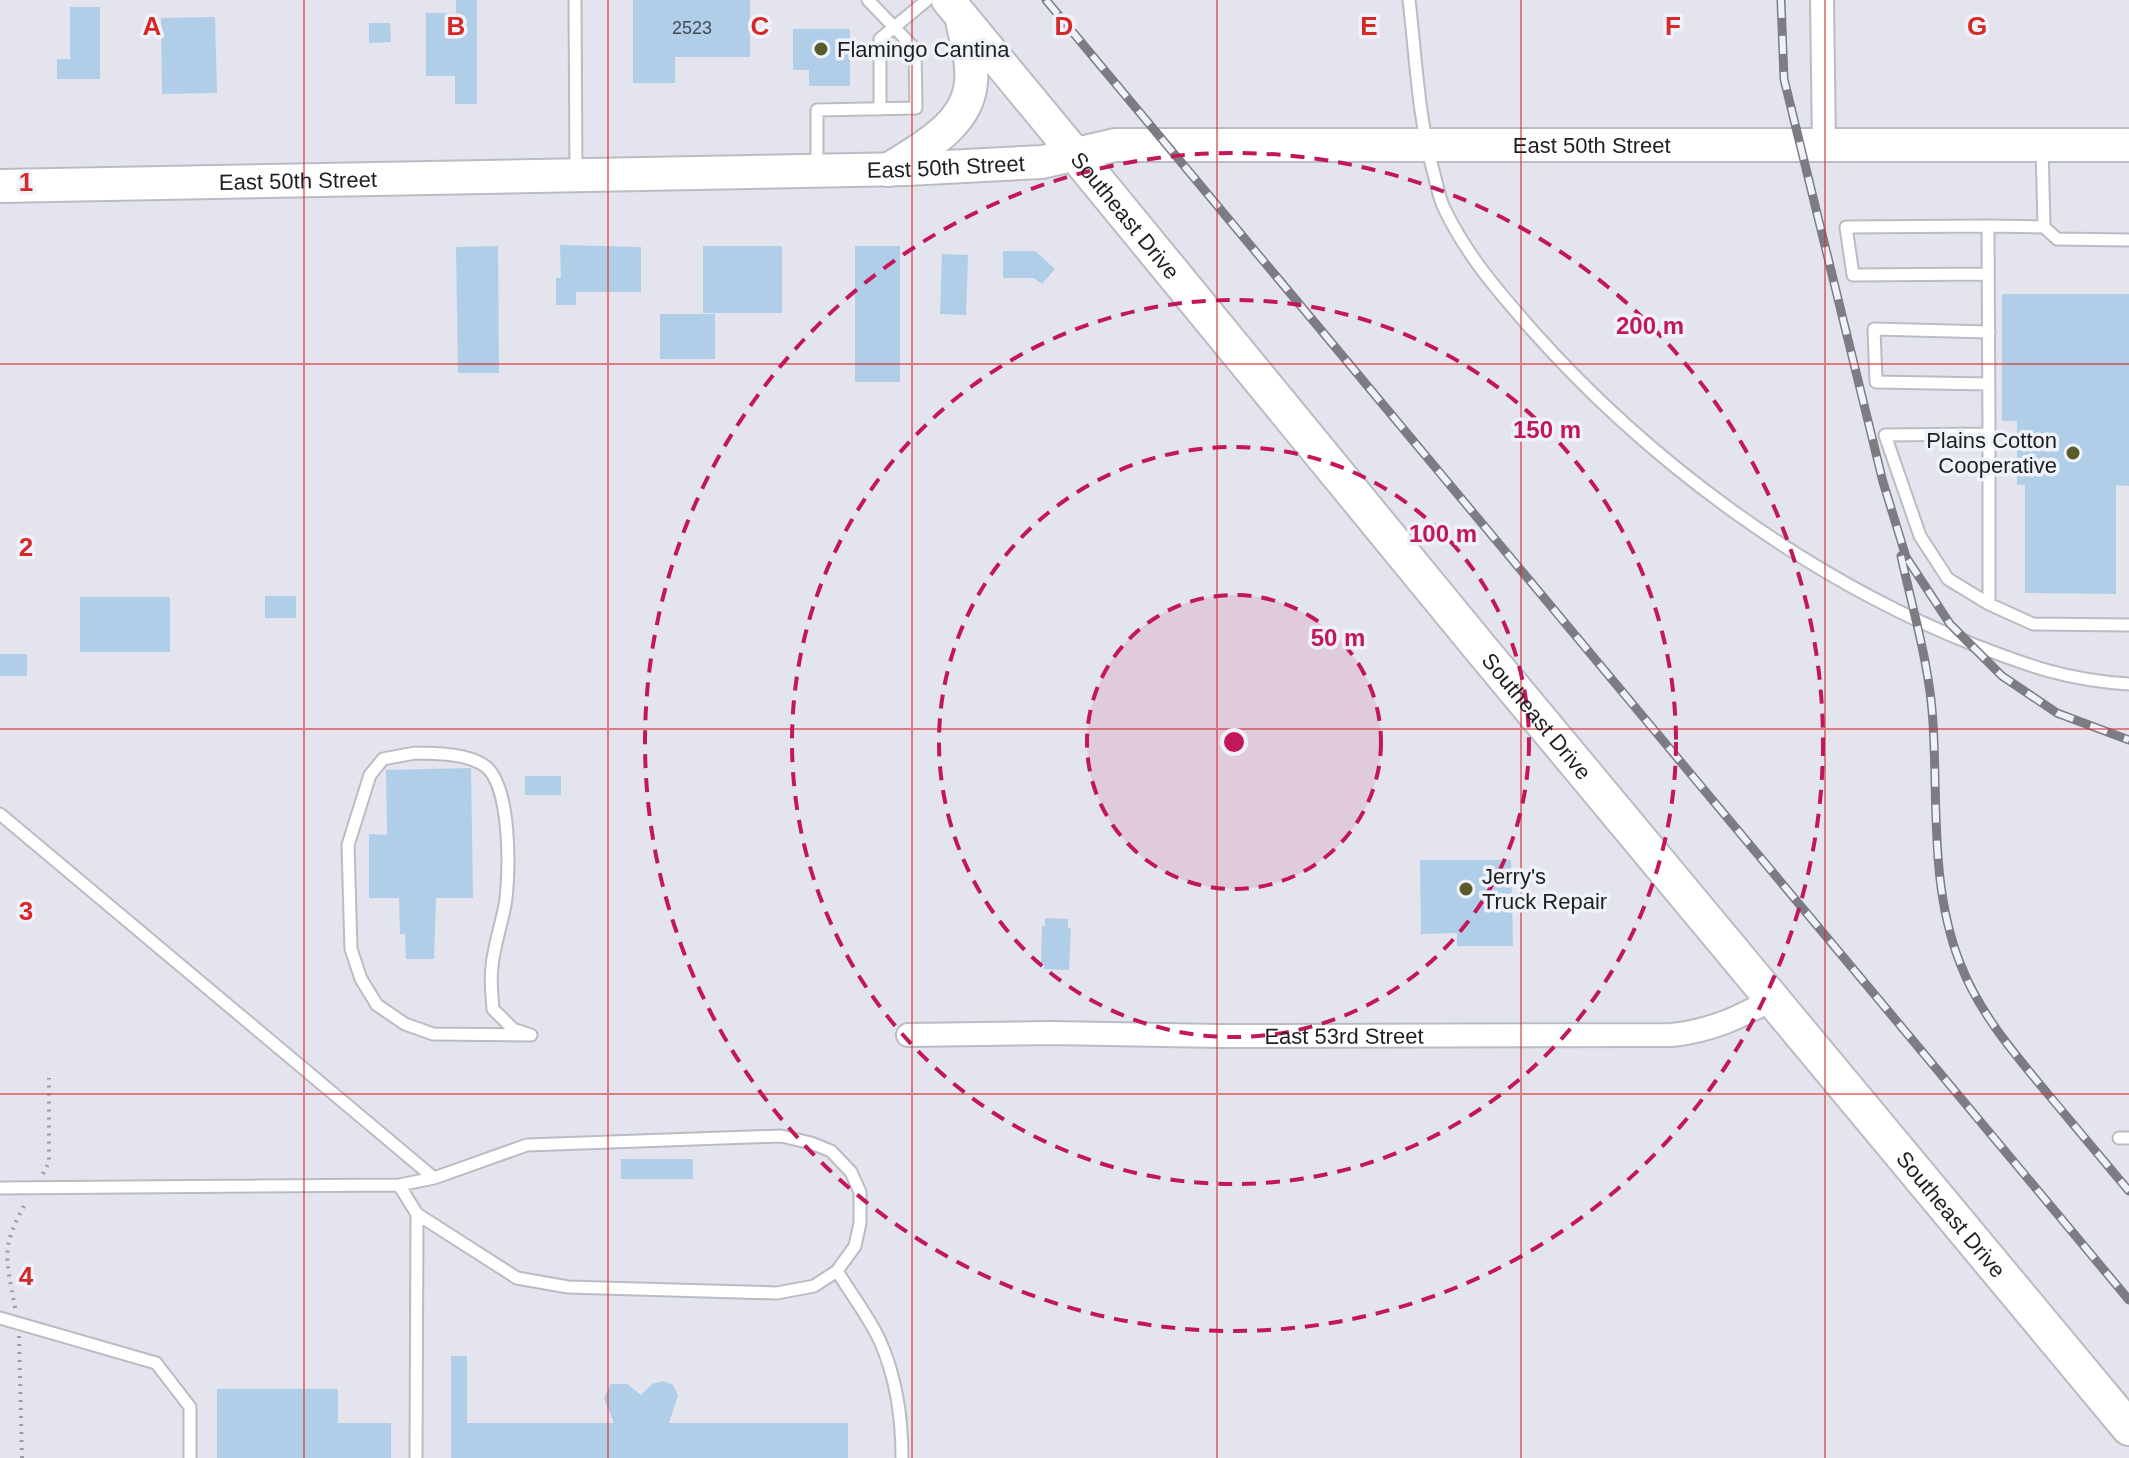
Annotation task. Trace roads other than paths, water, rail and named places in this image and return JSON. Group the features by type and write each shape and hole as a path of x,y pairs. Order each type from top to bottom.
{"main road":[{"name":"Southeast Drive","path":"954,8 1467,632 2129,1428"},
{"path":"888,170 946,130 962,110 972,83 954,8"},
{"name":"East 50th Street","path":"0,186 888,170 1042,162 1115,145 2129,145"}],"street":[{"path":"1822,0 1824,145"},
{"name":"East 53rd Street","path":"908,1035 1672,1035 1702,1031 1731,1022 1774,998"}],"lane":[{"path":"575,0 576,177"},
{"path":"817,171 817,110 916,108 915,49 868,0"},
{"path":"880,109 880,39 927,0"},
{"path":"1409,0 1426,145 1443,206 1478,268 1558,359 1632,431 1753,526 1840,582 1916,621 2042,671 2092,682 2129,684"},
{"path":"2042,145 2044,227"},
{"path":"1988,226 1989,604"},
{"path":"1988,274 1853,275 1846,227 2044,227 2057,239 2129,240"},
{"path":"1989,332 1874,329 1876,382 1989,384"},
{"path":"1989,434 1885,435 1920,536 1948,579 1989,604 2033,624 2129,625"},
{"path":"401,754 441,754 467,758 483,764 494,773 501,792 506,865 505,903 492,963 493,1009 513,1029 531,1035 433,1034 405,1024 377,1005 361,979 351,949 348,845 370,775 383,759 401,754"},
{"path":"0,814 434,1178"},
{"path":"0,1188 399,1185 434,1178 527,1145 781,1136 831,1151 851,1172 860,1192 860,1223 855,1246 837,1271 814,1286 777,1293 568,1287 517,1278 417,1214 399,1185"},
{"path":"416,1458 417,1214"},
{"path":"837,1271 880,1340 895,1384 902,1458"},
{"path":"0,1318 156,1363 190,1407 190,1458"}],"railway":[{"path":"1046,0 2129,1300"},
{"path":"1781,0 1784,79 1883,482 1906,557 1950,624 2002,676 2057,713 2129,740"},
{"path":"1901,556 1928,681 1940,875 1950,934 1960,963 1977,999 1998,1032 2129,1191"}],"place":[{"name":"Flamingo Cantina","path":"821,49"},
{"name":"Plains Cotton Cooperative","path":"2073,453"},
{"name":"Jerry's Truck Repair","path":"1466,889"}]}
